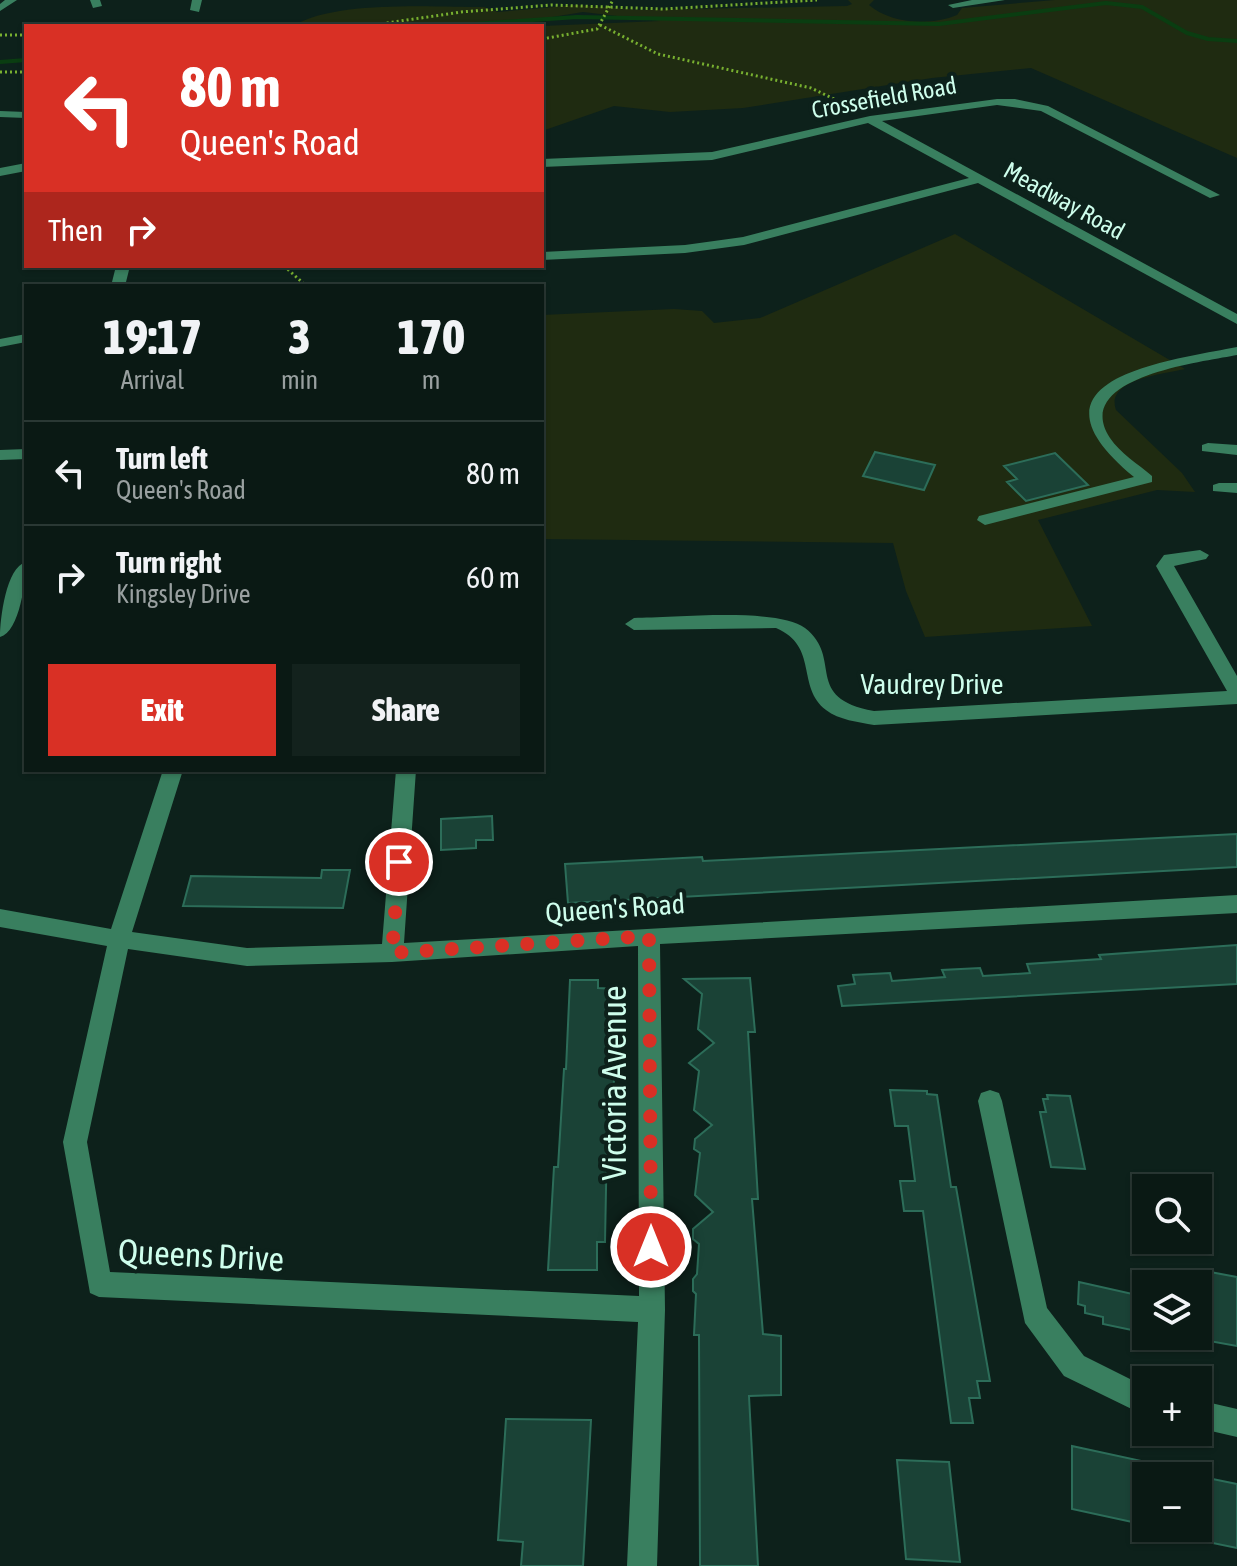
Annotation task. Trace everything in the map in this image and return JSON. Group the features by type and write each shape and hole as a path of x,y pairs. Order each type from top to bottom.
{"street":[{"path":"0,8 12,0"},
{"path":"953,5 1000,0"},
{"name":"Crossefield Road","path":"544,163 712,156 870,119 1015,102 1044,108 1214,195"},
{"path":"0,114 24,115"},
{"name":"Meadway Road","path":"870,119 1237,320"},
{"path":"0,172 24,167"},
{"path":"544,256 685,249 744,241 979,179"},
{"path":"1200,202 1230,188"},
{"path":"0,343 24,338"},
{"path":"985,520 1146,479 1103,439 1096,426 1098,402 1102,394 1117,382 1136,374 1237,351"},
{"path":"1208,448 1237,450"},
{"path":"0,455 24,454"},
{"path":"1219,488 1237,488"},
{"path":"1200,555 1170,559 1165,566 1237,695"},
{"path":"0,631 24,572"},
{"name":"Vaudrey Drive","path":"634,624 778,622 799,630 813,648 817,674 826,699 846,712 874,718 1237,695"},
{"path":"119,939 172,772"},
{"path":"392,953 406,772"},
{"name":"Queen's Road","path":"0,918 247,957 392,953 1237,904"},
{"name":"Victoria Avenue","path":"642,1566 652,1310 649,936"},
{"name":"Queens Drive","path":"119,939 75,1142 99,1284 652,1310"},
{"path":"990,1101 1035,1314 1074,1366 1132,1395"},
{"path":"1212,1417 1237,1423"}],"path":[{"path":"544,39 597,29 613,0"},
{"path":"382,24 496,9 575,4 664,9 817,0"},
{"path":"600,25 675,59 821,91 870,119"},
{"path":"0,35 24,35"},
{"path":"0,72 24,72"},
{"path":"286,268 303,284"}],"green space":[{"path":"848,0 874,0 869,5 888,16 924,22 947,19 957,15 962,8 1055,0 1237,0 1237,158 1031,68 932,78 743,108 670,112 614,106 544,130 544,26 660,21 583,12 510,24 298,24 333,12 412,6 484,7 498,12 576,5 641,10 852,4"},
{"path":"955,234 1185,369 1138,380 1119,391 1115,400 1116,410 1182,473 1195,492 1157,490 1038,520 1092,626 925,637 906,591 893,543 544,539 544,315 674,309 702,311 714,323 760,318"}],"building":[{"path":"875,452 935,465 924,490 863,476"},
{"path":"1055,453 1088,485 1026,501 1007,482 1017,479 1004,466"},
{"path":"492,816 493,840 476,840 476,848 441,850 441,819"},
{"path":"1237,834 1237,867 568,903 565,864 702,857 703,861"},
{"path":"322,870 350,870 343,908 183,906 191,876 321,878"},
{"path":"1237,945 1237,984 842,1006 838,986 855,984 853,975 890,973 892,981 945,977 942,970 980,968 983,976 1030,973 1027,964 1101,959 1099,955"},
{"path":"750,978 755,1032 748,1032 758,1199 752,1199 763,1334 781,1336 781,1395 749,1396 758,1566 700,1566 699,1335 694,1335 696,1294 693,1291 699,1244 693,1239 693,1229 713,1212 695,1195 700,1153 694,1149 695,1139 712,1125 694,1110 699,1071 689,1063 714,1043 698,1029 702,994 684,979"},
{"path":"570,980 598,980 598,988 617,989 612,1136 607,1136 605,1242 597,1242 597,1270 548,1270 554,1167 558,1167 566,1069"},
{"path":"890,1090 927,1091 927,1094 937,1095 951,1187 956,1187 990,1381 977,1381 980,1398 969,1398 973,1423 951,1423 923,1211 904,1211 900,1181 915,1181 908,1126 895,1126"},
{"path":"1047,1095 1070,1096 1085,1169 1051,1167 1040,1112 1046,1112 1043,1099 1048,1099"},
{"path":"1212,1272 1237,1277 1237,1346 1212,1342"},
{"path":"1079,1282 1132,1294 1132,1330 1103,1324 1103,1317 1085,1313 1085,1306 1078,1304"},
{"path":"506,1419 591,1420 583,1566 521,1566 523,1542 498,1540"},
{"path":"1072,1446 1146,1462 1132,1462 1132,1522 1072,1509"},
{"path":"897,1460 949,1462 960,1562 906,1559"},
{"path":"1212,1479 1237,1484 1237,1548 1208,1542 1212,1542"}],"waterway":[{"path":"475,24 577,17 939,24 1106,3 1142,7 1187,33 1208,39 1237,41"},
{"path":"0,62 24,60"}],"route":[{"path":"399,862 392,953 649,936 651,1247"}]}
